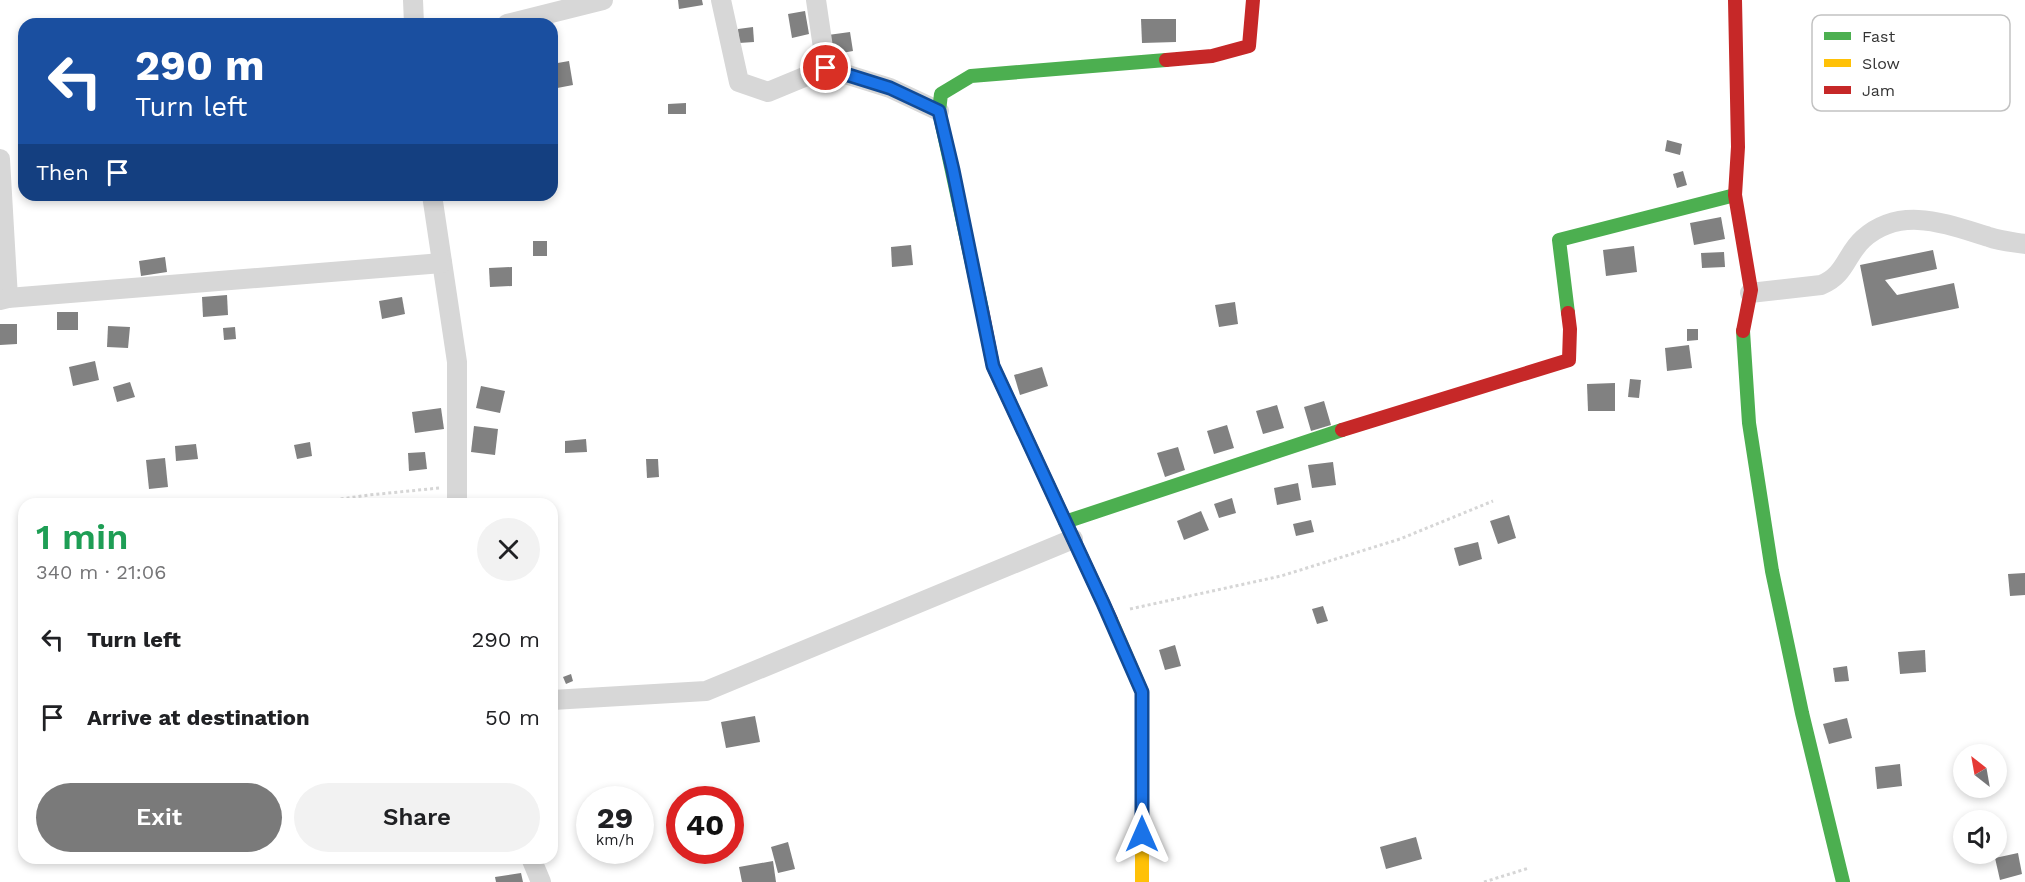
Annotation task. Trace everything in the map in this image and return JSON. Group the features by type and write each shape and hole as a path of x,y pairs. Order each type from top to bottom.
{"street":[{"path":"413,0 414,18"},
{"path":"531,18 603,0"},
{"path":"722,0 739,82 768,92 826,68 890,88 939,111"},
{"path":"816,0 826,68"},
{"path":"1142,882 1142,692 993,366 939,111 941,94 971,76 1212,56 1249,46 1253,0"},
{"path":"1735,0 1738,147 1735,195 1750,293 1742,335 1749,423 1772,571 1802,713 1843,882"},
{"path":"0,159 4,299 442,263"},
{"path":"558,700 706,691 1069,530 1250,458 1445,396 1569,360 1570,329 1559,240 1735,195"},
{"path":"433,201 457,362 456,495"},
{"path":"1750,293 1821,285 1831,281 1842,270 1862,240 1886,223 1919,219 2025,244"},
{"path":"534,864 541,882"}],"path":[{"path":"406,498 456,495"},
{"path":"1108,614 1281,576 1400,539 1493,501"},
{"path":"1484,882 1529,868"}],"building":[{"path":"678,0 702,0 703,5 679,9"},
{"path":"805,11 809,34 792,38 788,14"},
{"path":"1141,19 1176,19 1176,42 1142,43"},
{"path":"753,27 754,42 739,43 738,29"},
{"path":"850,32 853,51 831,55 828,35"},
{"path":"569,61 573,85 558,88 558,63"},
{"path":"686,103 686,114 668,114 668,104"},
{"path":"1667,140 1682,144 1680,155 1665,151"},
{"path":"1683,171 1687,185 1677,188 1673,174"},
{"path":"1721,217 1725,239 1694,245 1690,223"},
{"path":"533,241 547,241 547,256 533,256"},
{"path":"911,245 913,265 892,267 891,247"},
{"path":"1634,246 1637,272 1606,276 1603,250"},
{"path":"1933,250 1937,269 1885,280 1897,295 1954,283 1959,308 1872,326 1860,265"},
{"path":"1724,252 1725,267 1702,268 1701,253"},
{"path":"165,257 167,272 141,276 139,261"},
{"path":"512,267 512,286 490,287 489,268"},
{"path":"227,295 228,315 203,317 202,297"},
{"path":"402,297 405,314 382,319 379,301"},
{"path":"1235,302 1238,324 1219,327 1215,305"},
{"path":"57,312 78,312 78,330 57,330"},
{"path":"0,324 17,324 17,344 0,345"},
{"path":"108,326 130,327 128,348 107,347"},
{"path":"235,327 236,339 224,340 223,328"},
{"path":"1687,329 1698,329 1698,340 1687,341"},
{"path":"1689,345 1692,368 1667,371 1665,348"},
{"path":"95,361 99,380 73,386 69,367"},
{"path":"1042,367 1048,386 1020,395 1014,375"},
{"path":"1630,379 1641,380 1639,398 1628,397"},
{"path":"130,382 135,397 117,402 113,387"},
{"path":"1615,383 1615,411 1588,411 1587,384"},
{"path":"481,386 505,391 500,413 476,408"},
{"path":"1324,401 1331,425 1311,431 1304,407"},
{"path":"1277,405 1284,428 1263,434 1256,411"},
{"path":"441,408 444,429 415,433 412,412"},
{"path":"1227,425 1234,448 1214,454 1207,431"},
{"path":"474,426 498,429 495,455 471,452"},
{"path":"586,439 587,452 565,453 565,441"},
{"path":"310,442 312,456 297,459 294,445"},
{"path":"196,444 198,459 176,461 175,446"},
{"path":"1178,447 1185,470 1165,477 1157,453"},
{"path":"425,452 427,469 409,471 408,453"},
{"path":"165,458 168,487 149,489 146,460"},
{"path":"646,459 658,459 659,477 647,478"},
{"path":"1333,462 1336,485 1312,488 1308,465"},
{"path":"1298,483 1301,500 1277,505 1274,488"},
{"path":"1232,498 1236,513 1219,518 1214,504"},
{"path":"1201,511 1209,530 1184,540 1177,521"},
{"path":"1509,515 1516,538 1498,544 1490,521"},
{"path":"1311,520 1314,532 1296,536 1293,524"},
{"path":"1478,542 1482,559 1459,566 1454,548"},
{"path":"2025,573 2025,595 2010,596 2008,574"},
{"path":"1323,606 1328,621 1317,624 1312,609"},
{"path":"1175,645 1181,666 1165,670 1159,650"},
{"path":"1925,650 1926,672 1900,674 1898,652"},
{"path":"1847,666 1849,681 1835,682 1833,668"},
{"path":"571,674 573,681 566,684 563,677"},
{"path":"755,716 760,742 726,748 721,722"},
{"path":"1847,718 1852,738 1829,744 1823,724"},
{"path":"1900,764 1902,786 1877,789 1875,767"},
{"path":"1416,837 1422,859 1386,869 1380,847"},
{"path":"788,842 795,869 778,873 771,847"},
{"path":"2018,853 2022,874 2000,880 1996,864 2007,864 2007,855"},
{"path":"773,861 776,882 742,882 739,867"},
{"path":"521,873 523,882 496,882 495,877"}],"traffic: fast":[{"path":"982,310 939,111 941,94 971,76 1166,60"},
{"path":"1568,313 1559,240 1735,195"},
{"path":"1743,331 1749,423 1772,571 1802,713 1843,882"},
{"path":"1065,522 1342,430"}],"traffic: slow":[{"path":"1111,620 1142,692 1142,882"}],"traffic: jam":[{"path":"1166,60 1212,56 1249,46 1253,0"},
{"path":"1735,0 1738,147 1735,195 1751,290 1743,331"},
{"path":"982,310 993,366 1111,620"},
{"path":"1342,430 1569,360 1568,313"}],"route":[{"path":"826,68 890,88 939,111 993,366 1142,692 1142,834"}]}
